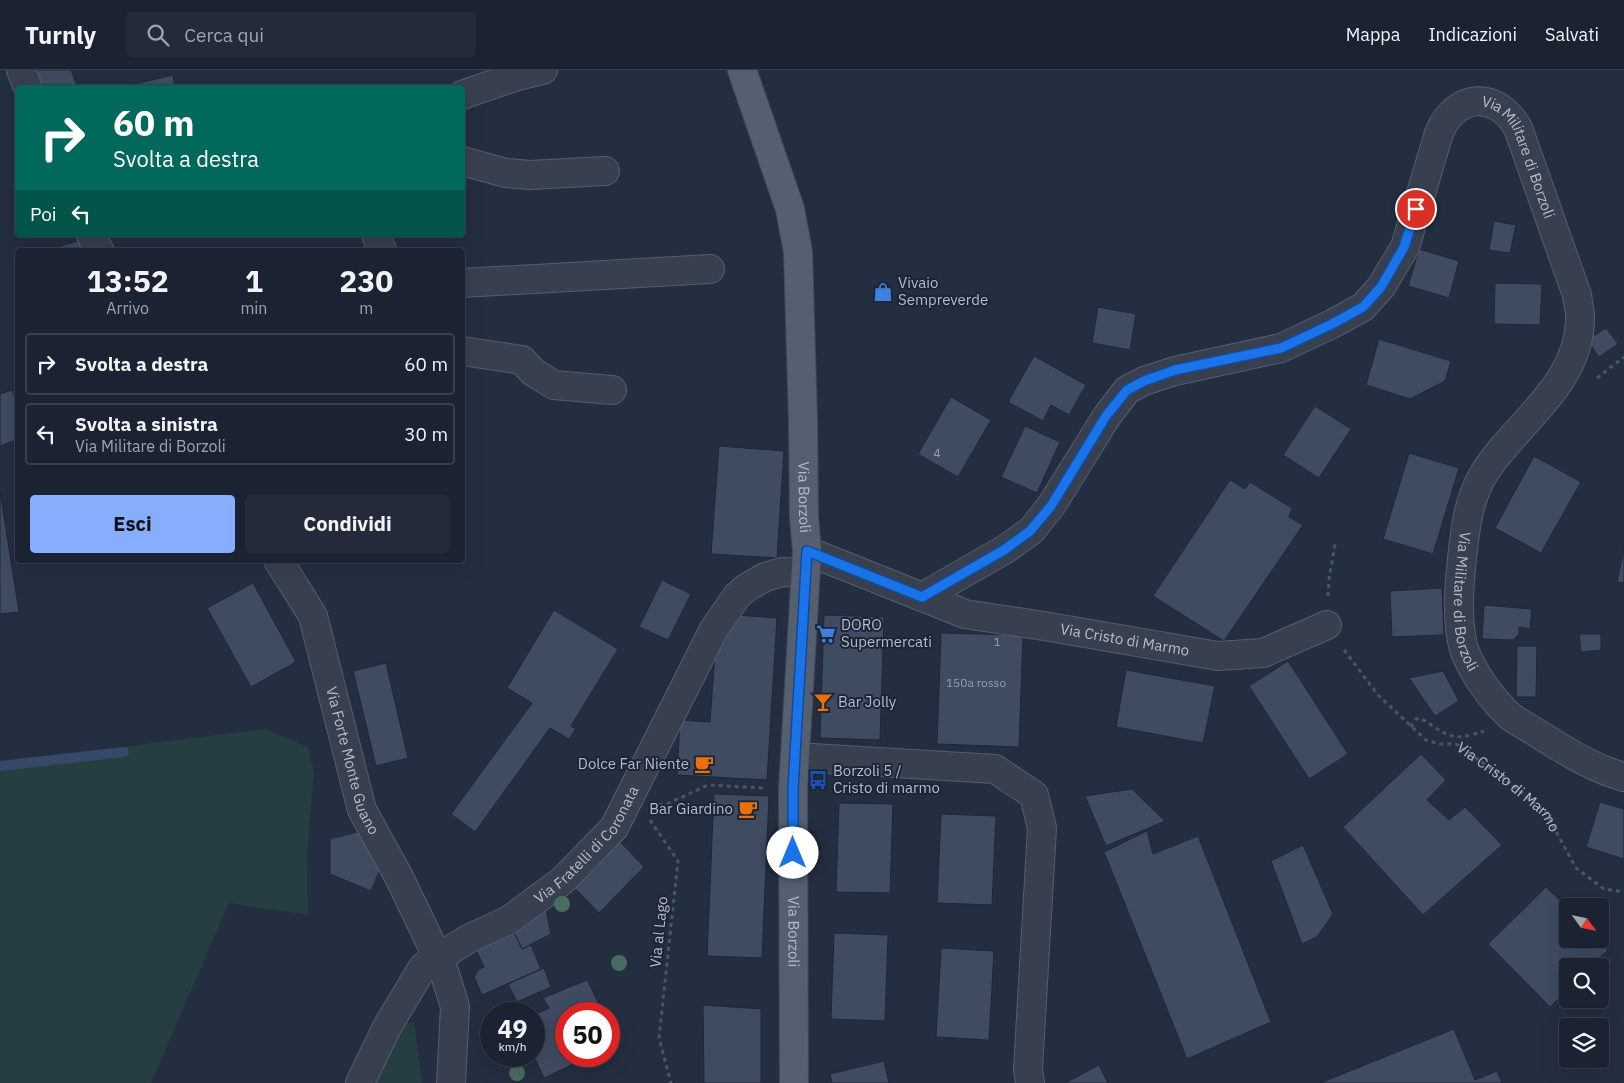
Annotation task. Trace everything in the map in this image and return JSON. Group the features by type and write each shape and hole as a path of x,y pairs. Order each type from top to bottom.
{"main road":[{"name":"Via Borzoli","path":"742,70 790,209 798,252 806,562 793,789 794,1083"}],"street":[{"path":"21,70 27,85"},
{"path":"465,94 514,77 543,70"},
{"name":"Via Militare di Borzoli","path":"922,597 1004,550 1030,531 1051,506 1106,416 1127,390 1144,381 1175,370 1281,348 1363,307 1381,287 1404,247 1444,121 1452,111 1464,104 1477,101 1490,102 1502,108 1511,116 1518,128 1577,295 1581,320 1572,360 1562,378 1484,475 1475,491 1465,526 1459,583 1464,647 1472,668 1494,698 1511,716 1592,765 1624,777"},
{"path":"465,162 506,172 530,175 605,171"},
{"path":"465,283 710,269"},
{"path":"465,351 522,360 533,372 554,385 612,390"},
{"name":"Via Cristo di Marmo","path":"806,562 922,597 965,614 1218,656 1263,653 1327,625"},
{"name":"Via Fratelli di Coronata","path":"360,1083 387,1027 423,967 470,938 509,920 562,881 636,806 714,629 737,596 746,588 765,577 806,562"},
{"name":"Via Forte Monte Guano","path":"280,563 313,616 362,810 399,877 438,958"},
{"path":"795,757 995,769 1034,796 1042,828 1028,1069 1030,1083"},
{"path":"438,958 455,1007 451,1083"}],"path":[{"path":"1327,625 1329,579 1335,544"},
{"name":"Via Cristo di Marmo","path":"1327,625 1361,675 1378,695 1426,740 1438,744 1456,744 1500,775 1546,813 1576,868 1604,889 1624,892"},
{"path":"1411,726 1416,719 1420,718 1455,738 1484,731 1511,716"},
{"path":"636,806 667,804 708,785 793,789"},
{"name":"Via al Lago","path":"636,806 678,861 659,1038 671,1083"}],"green space":[{"path":"266,729 308,747 314,773 307,853 308,915 229,903 151,1083 0,1083 0,762"},
{"path":"414,1022 422,1083 360,1083 387,1027"}],"building":[{"path":"28,70 71,70 77,85 35,85"},
{"path":"173,75 175,85 130,85"},
{"path":"1494,221 1516,225 1510,253 1489,250"},
{"path":"88,238 91,248 54,248"},
{"path":"1419,249 1459,261 1449,298 1408,286"},
{"path":"1495,283 1542,284 1540,325 1494,324"},
{"path":"1098,307 1136,314 1130,350 1092,343"},
{"path":"1606,328 1618,344 1599,357 1587,340"},
{"path":"1379,339 1451,361 1445,381 1410,399 1366,385"},
{"path":"1034,356 1086,385 1069,415 1051,405 1043,421 1008,402"},
{"path":"12,390 15,397 15,440 0,446 0,394"},
{"path":"951,397 991,420 958,477 918,454"},
{"path":"1315,406 1351,429 1319,478 1283,455"},
{"path":"1025,426 1060,442 1037,493 1001,477"},
{"path":"719,446 784,451 777,558 711,554"},
{"path":"1409,453 1459,468 1433,554 1383,539"},
{"path":"1534,456 1581,482 1541,553 1495,528"},
{"path":"1230,480 1245,489 1250,482 1292,508 1289,517 1303,525 1224,641 1153,596"},
{"path":"0,491 19,612 0,614"},
{"path":"1624,549 1624,583 1617,582"},
{"path":"662,580 691,594 668,640 639,627"},
{"path":"253,583 296,662 251,687 207,608"},
{"path":"1442,588 1444,635 1392,637 1390,591"},
{"path":"1484,605 1532,609 1530,629 1519,627 1519,634 1513,640 1482,639"},
{"path":"554,610 618,649 571,726 576,729 569,739 550,728 475,832 451,814 532,703 507,688"},
{"path":"737,615 777,618 767,780 677,775 680,720 710,722 715,653"},
{"path":"824,615 884,617 880,740 820,738"},
{"path":"941,633 1023,635 1019,747 937,744"},
{"path":"1579,634 1601,634 1601,650 1581,652"},
{"path":"1517,646 1537,646 1536,697 1516,697"},
{"path":"1288,661 1348,754 1309,779 1249,686"},
{"path":"386,663 408,758 376,766 353,671"},
{"path":"1126,670 1215,686 1203,743 1116,727"},
{"path":"1443,671 1459,701 1435,716 1409,678"},
{"path":"1421,754 1446,780 1427,800 1449,820 1465,807 1502,845 1423,915 1343,827"},
{"path":"1132,789 1165,821 1106,846 1085,796"},
{"path":"714,794 769,796 762,958 707,956"},
{"path":"1600,802 1624,809 1624,859 1586,847"},
{"path":"839,803 893,804 890,893 836,892"},
{"path":"941,814 996,816 992,905 937,903"},
{"path":"365,830 382,864 371,891 330,874 330,839"},
{"path":"1147,831 1153,854 1198,836 1271,1022 1187,1059 1104,852"},
{"path":"614,835 644,867 599,913 569,882"},
{"path":"1303,845 1333,914 1317,937 1302,944 1271,861"},
{"path":"1546,887 1559,899 1559,948 1606,948 1608,950 1600,958 1559,958 1559,998 1550,1007 1488,944"},
{"path":"546,909 551,934 522,949 513,930"},
{"path":"513,930 522,949 531,945 541,969 482,995 474,977 478,970 484,967 476,950"},
{"path":"834,933 888,935 885,1021 831,1019"},
{"path":"941,948 994,951 989,1040 936,1037"},
{"path":"544,968 551,987 517,1002 508,984"},
{"path":"587,980 598,1002 555,1002 555,1067 567,1067 544,1078 539,1067 545,1067 545,1010 549,1008 543,998"},
{"path":"703,1005 761,1009 761,1083 704,1083"},
{"path":"1454,1029 1475,1080 1497,1071 1502,1083 1320,1083"},
{"path":"884,1061 889,1083 832,1083 830,1074"},
{"path":"1099,1065 1108,1083 1065,1083"}],"waterway":[{"path":"0,766 124,752"}],"place":[{"name":"Vivaio Sempreverde","path":"883,292"},
{"name":"DORO Supermercati","path":"826,634"},
{"name":"Bar Jolly","path":"823,702"},
{"name":"Dolce Far Niente","path":"704,764"},
{"name":"Borzoli 5 / Cristo di marmo","path":"818,780"},
{"name":"Bar Giardino","path":"748,809"}],"route":[{"path":"793,853 793,789 807,551 922,597 1004,550 1030,531 1051,506 1106,416 1127,390 1144,381 1175,370 1281,348 1363,307 1381,287 1404,247 1416,209"}]}
